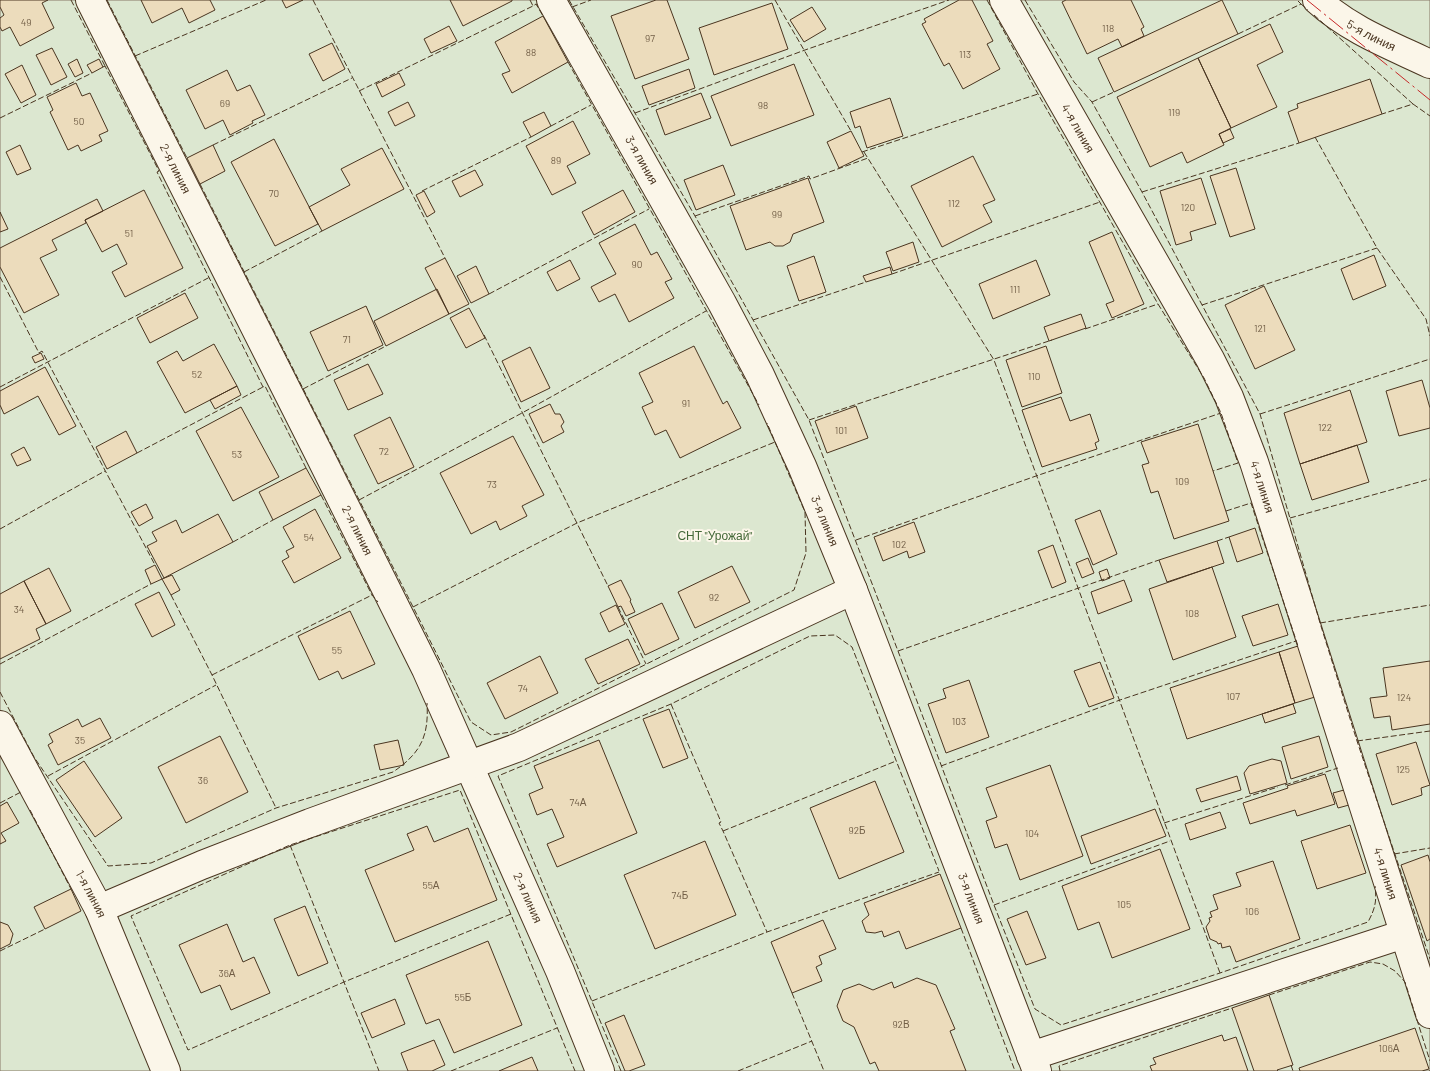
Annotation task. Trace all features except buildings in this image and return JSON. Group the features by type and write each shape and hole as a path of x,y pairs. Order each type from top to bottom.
{"street":[{"name":"2-я линия","path":"90,0 426,669 560,970 600,1071"},
{"name":"3-я линия","path":"551,0 722,303 760,375 802,466 853,590 1034,1063"},
{"name":"4-я линия","path":"1004,0 1210,359 1229,397 1254,462 1430,1014"},
{"name":"5-я линия","path":"1317,0 1350,25 1375,39 1430,64"},
{"path":"99,909 202,865 310,823 519,747 853,590"},
{"name":"1-я линия","path":"0,725 99,909 166,1071"},
{"path":"1034,1063 1404,934"}],"green space":[{"name":"СНТ \"Урожай\"","path":"0,0 1430,0 1430,1071 0,1071"}],"fence":[{"path":"71,0 105,66"},
{"path":"107,0 187,158"},
{"path":"135,56 266,0"},
{"path":"313,0 445,258"},
{"path":"530,0 533,6 536,4 543,16"},
{"path":"569,0 695,216 809,420 1035,1009 1061,1025 1368,922 1375,905 1375,886"},
{"path":"572,7 591,0"},
{"path":"775,0 851,131"},
{"path":"635,113 805,50 949,0"},
{"path":"987,0 1038,94 1158,304 1204,378 1221,413 1238,463 1213,471"},
{"path":"1025,0 1074,82 1092,102 1260,414 1320,623 1357,741 1430,959"},
{"path":"1238,34 1301,4 1297,0"},
{"path":"1301,4 1308,10"},
{"path":"359,91 533,6"},
{"path":"1314,15 1413,104 1382,114"},
{"path":"568,62 759,405"},
{"path":"103,67 105,66 159,171 157,172 263,387 265,386 306,468"},
{"path":"0,118 92,73"},
{"path":"213,145 352,78"},
{"path":"1092,102 1114,92"},
{"path":"862,152 1038,94"},
{"path":"1413,104 1430,116"},
{"path":"551,126 591,105"},
{"path":"422,191 531,137"},
{"path":"1315,137 1377,248 1426,319 1430,336"},
{"path":"1142,192 1299,143"},
{"path":"864,152 994,360 1220,973"},
{"path":"695,216 809,176 810,179 868,158"},
{"path":"200,184 471,722 491,735 511,732 794,590 806,553 805,512 767,423"},
{"path":"892,274 1100,202"},
{"path":"489,294 649,209"},
{"path":"244,272 322,231"},
{"path":"1202,305 1377,248"},
{"path":"0,277 39,353 42,351 155,565"},
{"path":"0,387 210,277"},
{"path":"753,320 866,282"},
{"path":"1085,329 1158,304"},
{"path":"359,500 522,413 706,311"},
{"path":"484,335 608,586"},
{"path":"809,420 1052,340"},
{"path":"303,389 386,346"},
{"path":"1260,414 1430,359"},
{"path":"137,453 263,387"},
{"path":"856,540 1221,413"},
{"path":"413,607 577,523 775,442"},
{"path":"0,529 105,471"},
{"path":"1290,518 1430,479"},
{"path":"321,495 372,595 378,602"},
{"path":"1226,511 1251,503 1298,646"},
{"path":"233,542 273,520"},
{"path":"1217,541 1229,537"},
{"path":"898,651 1159,560"},
{"path":"0,664 151,584"},
{"path":"171,595 276,808"},
{"path":"212,675 372,595"},
{"path":"1320,623 1430,605"},
{"path":"618,607 646,664"},
{"path":"621,1071 498,776 671,704 810,636 835,635 852,647 939,871"},
{"path":"941,766 1120,700 1296,641"},
{"path":"48,776 216,685"},
{"path":"0,692 34,757 108,866 151,863 276,808 393,772 417,751 421,743 425,734 427,703"},
{"path":"671,704 721,822 719,823 767,932"},
{"path":"1357,741 1430,731"},
{"path":"723,831 896,761"},
{"path":"1285,785 1338,768"},
{"path":"1164,823 1278,787"},
{"path":"511,914 344,982 188,1050 131,916 290,845 460,790 575,1071"},
{"path":"0,803 21,792"},
{"path":"30,810 71,889"},
{"path":"994,905 1170,841"},
{"path":"290,845 379,1071"},
{"path":"1394,854 1430,848"},
{"path":"592,1001 767,932 939,872"},
{"path":"961,928 1015,1071"},
{"path":"0,951 45,929"},
{"path":"1269,995 1370,962 1383,964 1395,971 1405,982 1430,1061"},
{"path":"792,993 824,1071"},
{"path":"1060,1071 1059,1066 1232,1008"},
{"path":"451,1071 557,1028"},
{"path":"738,1071 812,1041"},
{"path":"1291,1065 1293,1071"}],"power":[{"path":"1307,0 1430,100"}]}
